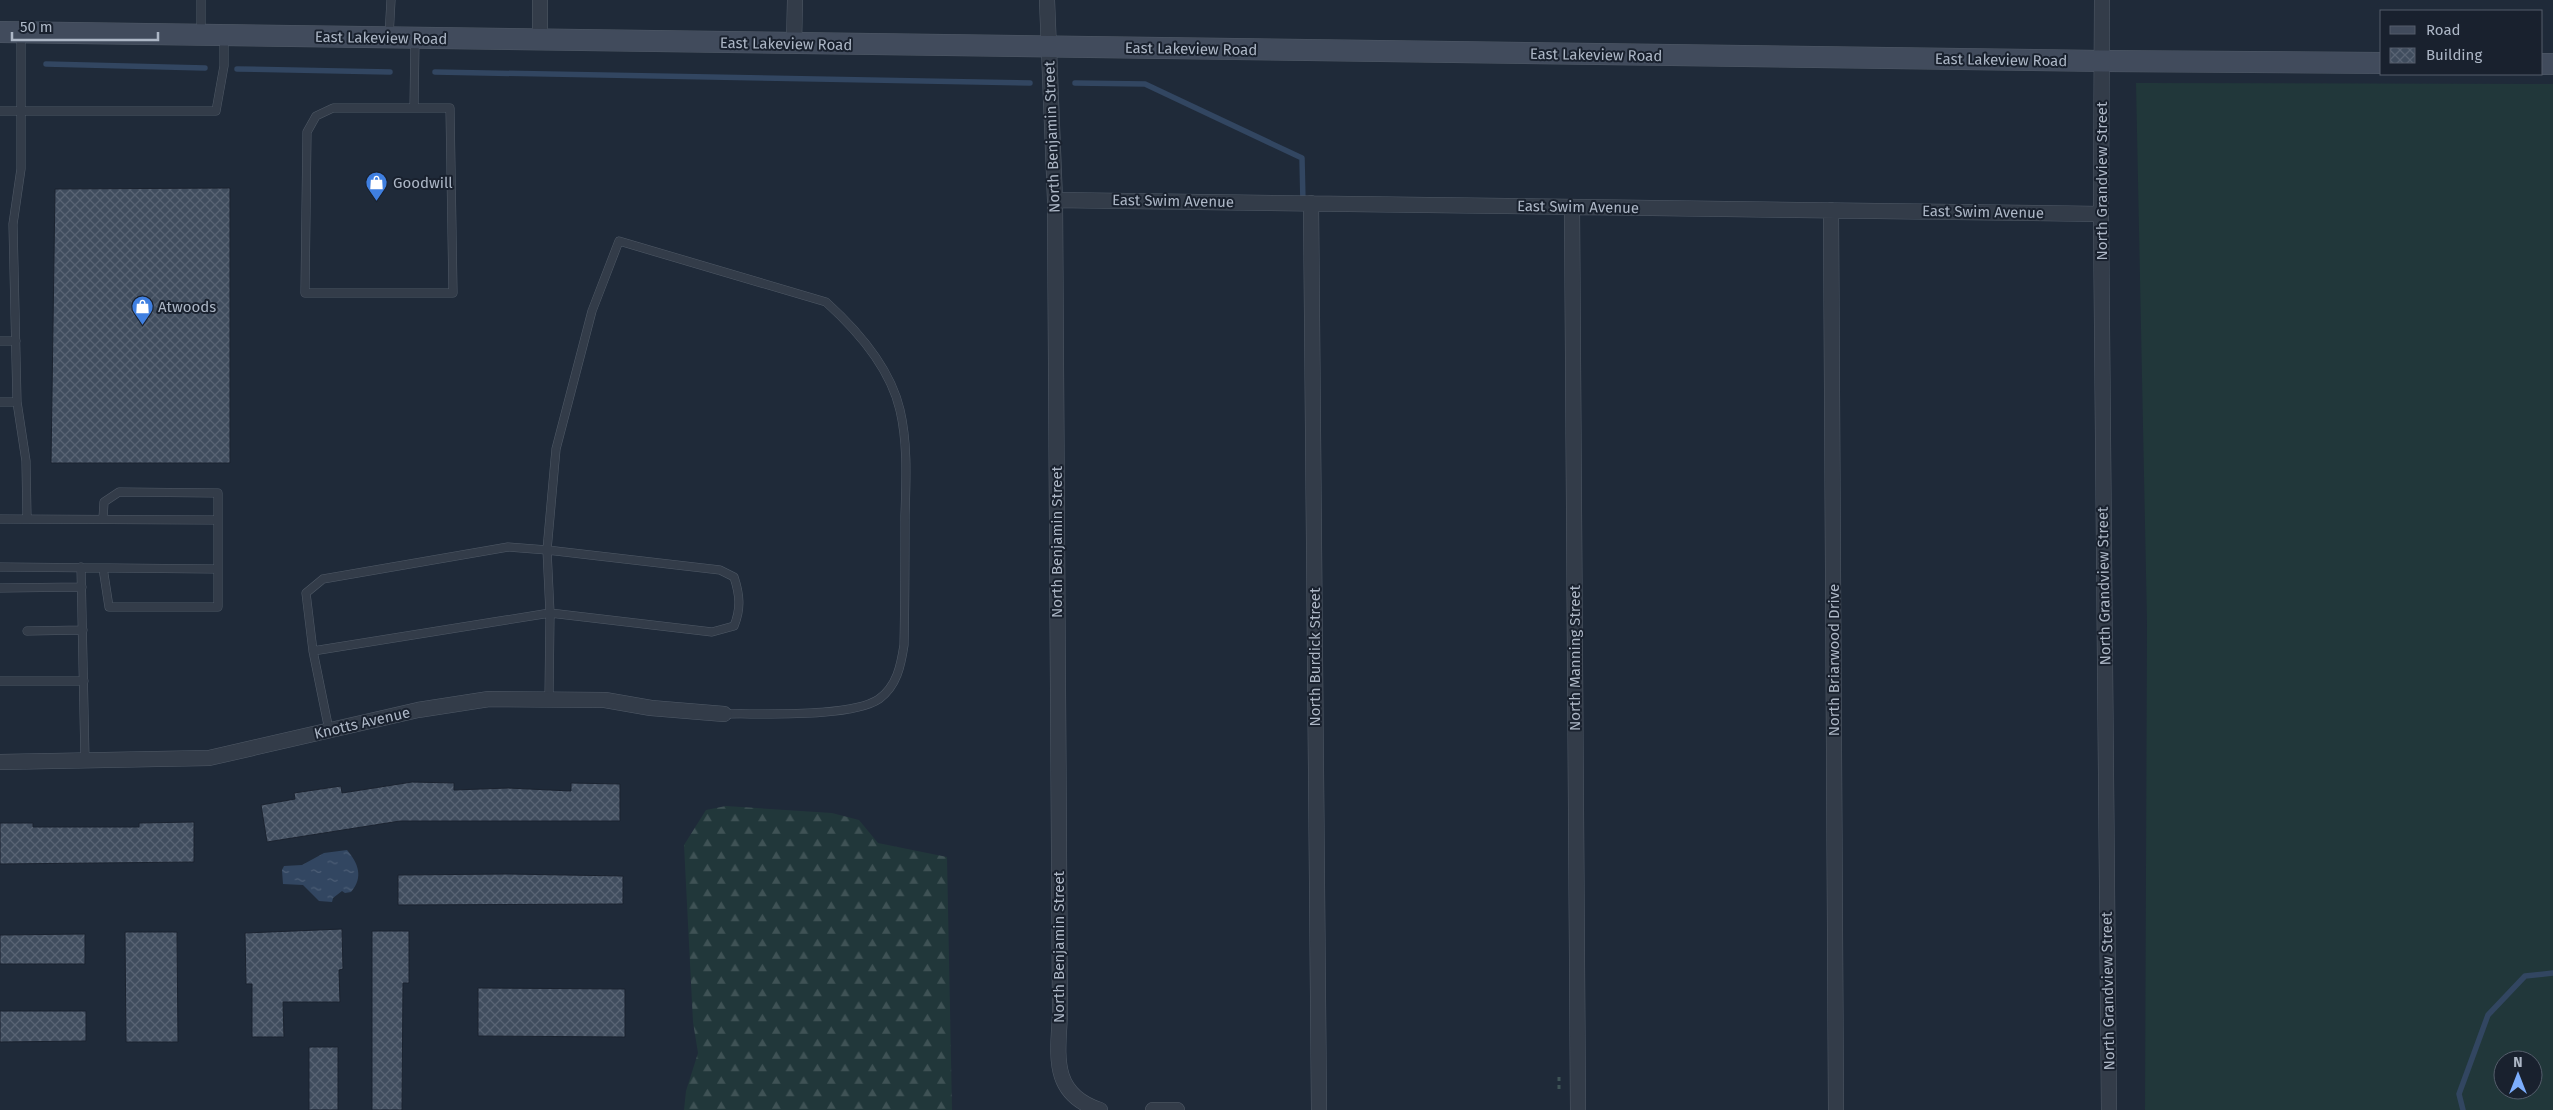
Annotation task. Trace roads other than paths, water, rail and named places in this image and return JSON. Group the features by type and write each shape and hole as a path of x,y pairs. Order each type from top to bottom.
{"street":[{"path":"540,0 540,40"},
{"path":"794,0 794,44"},
{"name":"North Benjamin Street","path":"1047,0 1047,47 1052,74 1055,200 1060,1004 1058,1055 1059,1070 1064,1082 1082,1101 1100,1110"},
{"name":"North Grandview Street","path":"2102,0 2101,214 2109,1110"},
{"name":"East Lakeview Road","path":"0,32 794,44 2380,63"},
{"name":"East Swim Avenue","path":"1055,200 2101,214"},
{"name":"North Burdick Street","path":"1311,203 1319,1110"},
{"name":"North Manning Street","path":"1572,207 1578,1110"},
{"name":"North Briarwood Drive","path":"1831,210 1836,1110"},
{"name":"Knotts Avenue","path":"0,762 208,758 418,710 489,700 549,698 605,700 651,708 724,714"},
{"path":"1152,1110 1177,1110"}],"lane":[{"path":"201,0 201,36"},
{"path":"389,38 391,0"},
{"path":"21,33 20,169 13,224 17,402 26,461 27,519"},
{"path":"0,111 216,111 224,66 224,36"},
{"path":"414,108 415,39"},
{"path":"333,108 414,108 450,108 453,293 305,293 307,132 316,116 333,108"},
{"path":"549,698 550,613 547,550 556,449 592,311 619,241 826,302 850,323 866,342 900,408 906,462 904,645 900,669 890,688 879,699 859,707 807,712 724,714"},
{"path":"0,341 16,341"},
{"path":"0,402 17,402"},
{"path":"103,519 104,502 119,492 218,493 218,607 109,608 103,568"},
{"path":"0,519 218,520"},
{"path":"313,651 550,613 712,632 734,626 740,602 734,577 720,570 508,547 323,578 306,593 313,651 329,730"},
{"path":"0,567 218,569"},
{"path":"81,568 85,760"},
{"path":"0,588 82,587"},
{"path":"27,631 82,630"},
{"path":"0,681 84,681"}],"water":[{"path":"347,850 357,865 358,870 357,881 351,892 345,893 342,891 333,898 332,902 319,901 303,885 283,884 282,870 284,866 302,865 324,853"}],"waterway":[{"path":"46,64 205,68"},
{"path":"237,69 390,72"},
{"path":"435,72 1030,83"},
{"path":"1075,83 1145,84 1302,158 1303,203"},
{"path":"2463,1110 2459,1094 2488,1015 2525,976 2553,973"}],"place":[{"name":"Goodwill","path":"377,202"},
{"name":"Atwoods","path":"142,326"}]}
